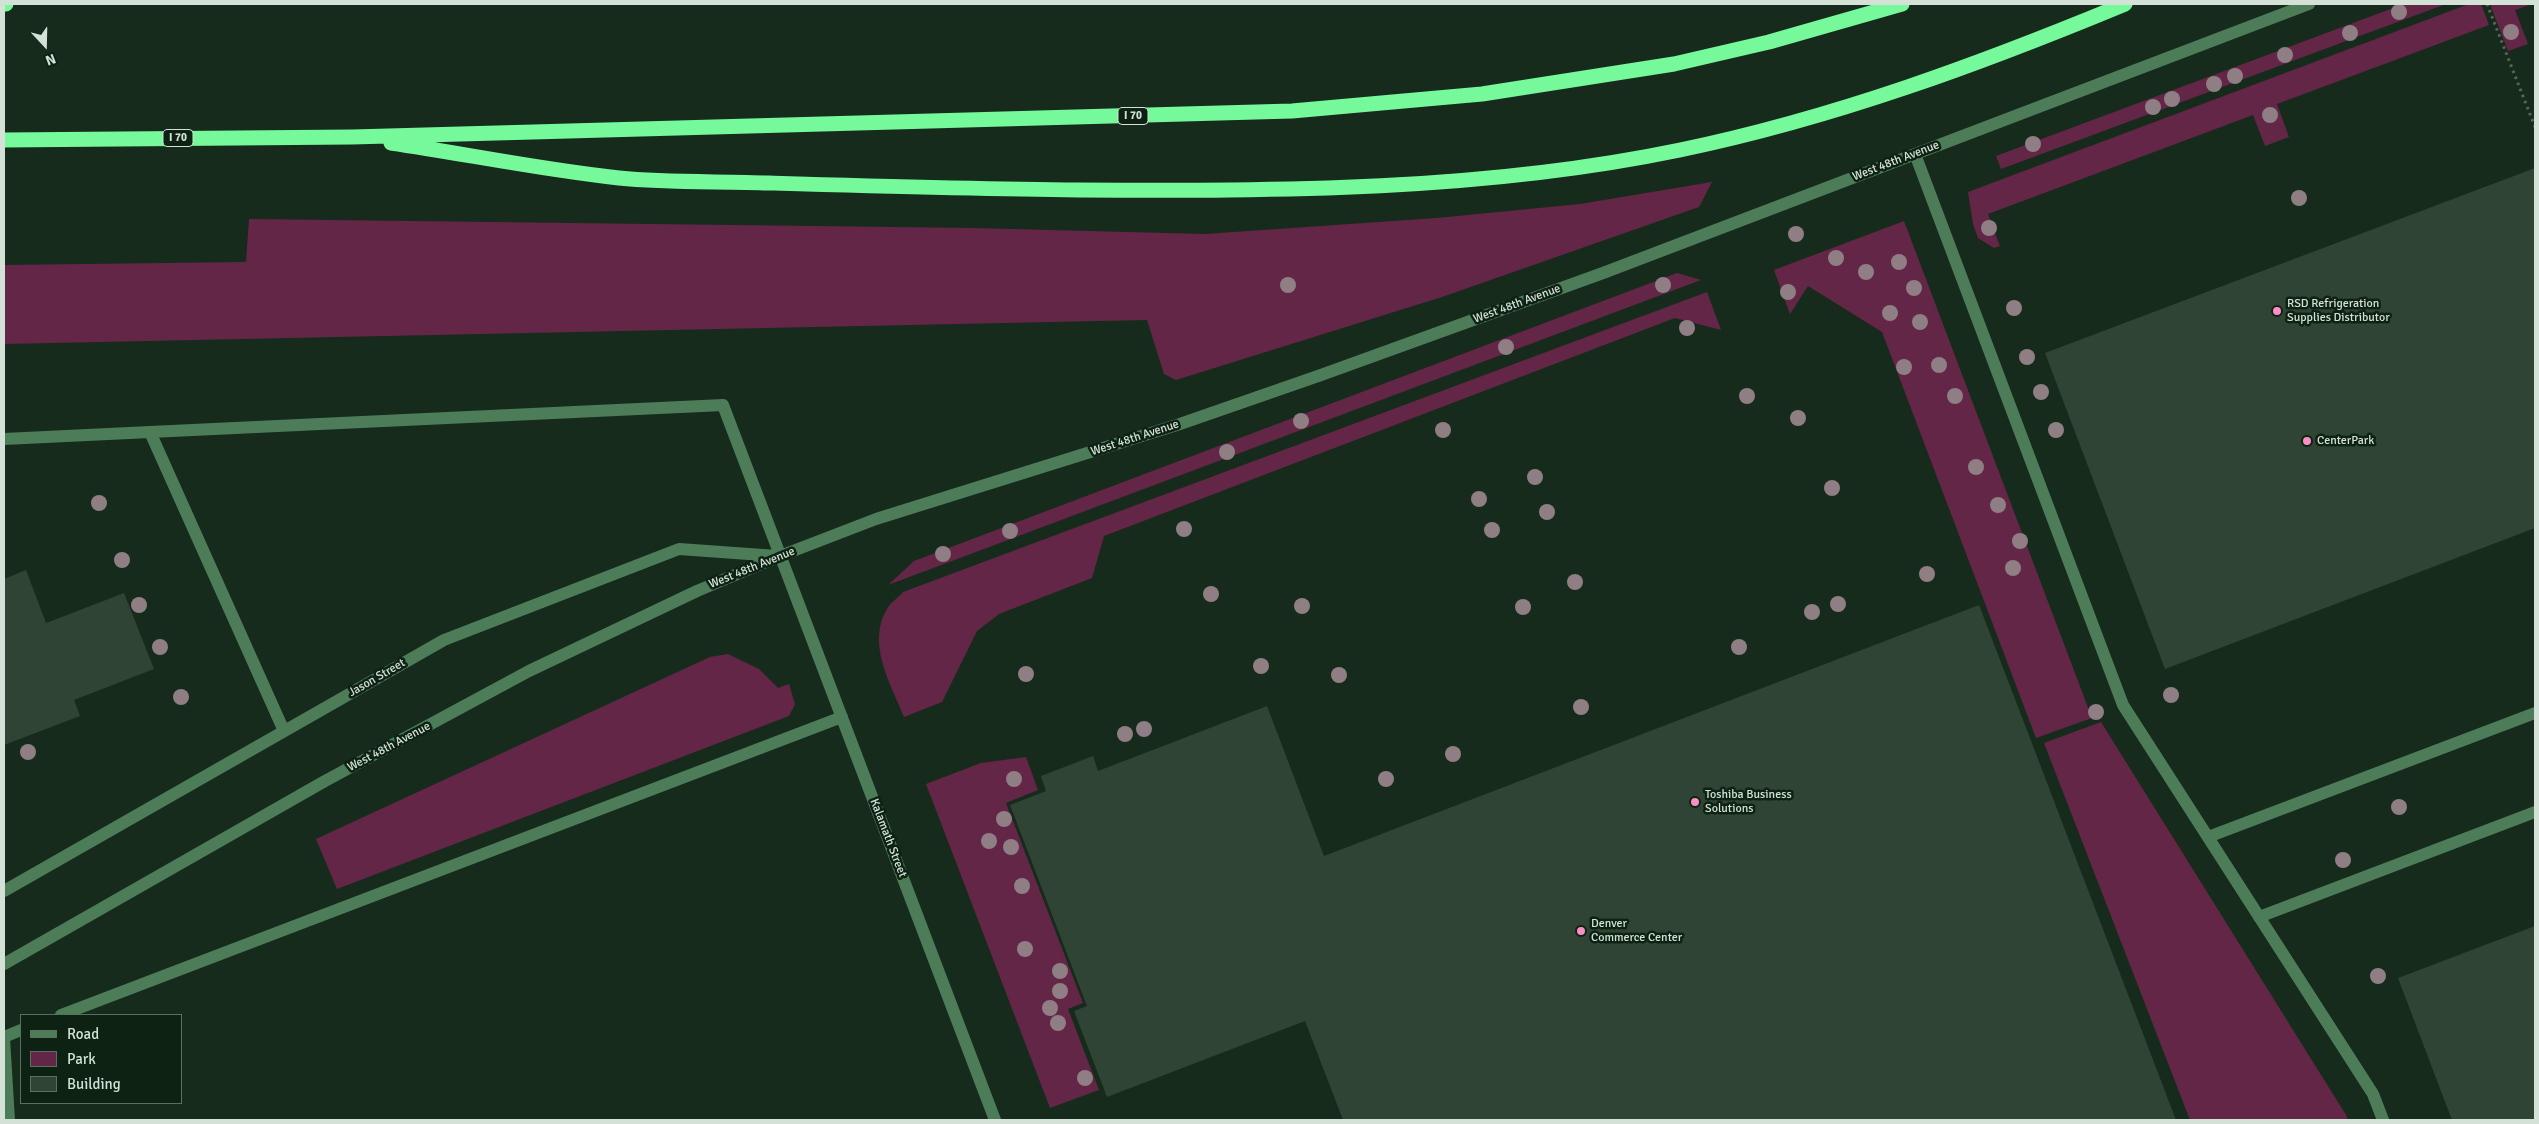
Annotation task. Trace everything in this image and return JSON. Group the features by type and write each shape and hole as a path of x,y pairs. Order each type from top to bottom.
{"highway":[{"name":"I 70","path":"4,140 352,137 905,121 1200,115 1396,104 1576,81 1674,64 1769,42 1902,4"},
{"path":"352,137 620,178 968,189 1164,190 1337,187 1470,180 1556,171 1616,162 1681,150 1823,115 1912,87 1992,58 2125,4"}],"street":[{"name":"West 48th Avenue","path":"4,964 248,824 529,671 697,591 780,556 876,519 1180,424 1321,375 1603,272 2309,4"},
{"path":"1915,154 2123,705 2373,1094 2383,1120"},
{"name":"Kalamath Street","path":"150,432 723,405 995,1120"},
{"path":"4,439 150,432 284,732"},
{"name":"Jason Street","path":"4,891 444,640 679,549 780,556"},
{"path":"2208,837 2535,713"},
{"path":"64,1014 842,718"},
{"path":"2259,917 2535,812"},
{"path":"9,1120 4,1038 20,1030"}],"path":[{"path":"2487,4 2535,127"}],"green space":[{"path":"2404,4 2446,4 2001,169 1996,156"},
{"path":"2469,4 2481,4 2489,25 2277,104 2289,137 2265,146 2253,115 1988,214 2000,246 1994,248 1978,238 1973,224 1968,192"},
{"path":"2490,4 2532,4 2515,10 2528,44 2508,51"},
{"path":"1712,182 1699,207 1442,297 1176,380 1164,374 1147,320 4,344 4,265 246,262 249,219 973,228 1205,234 1437,218 1580,204"},
{"path":"1904,221 2092,718 2036,738 1882,332 1808,286 1790,314 1774,270"},
{"path":"1677,273 1701,280 888,585 914,561"},
{"path":"1707,292 1721,330 1675,318 1104,536 1092,578 999,614 977,631 942,702 904,717 887,678 880,650 879,636 881,622 887,609 903,592"},
{"path":"728,654 759,669 778,688 789,684 795,704 789,716 337,889 316,839 710,657"},
{"path":"2101,722 2348,1120 2190,1120 2044,743"},
{"path":"1026,757 1038,790 1006,803 1083,1003 1068,1009 1099,1090 1050,1108 926,784 981,763"}],"building":[{"name":"CenterPark","path":"2535,168 2535,528 2165,669 2045,353"},
{"path":"26,570 46,623 124,593 154,669 74,700 80,716 4,745 4,579"},
{"name":"Denver Commerce Center","path":"1979,605 2176,1120 1343,1120 1305,1021 1107,1097 1074,1011 1087,1006 1010,805 1046,791 1041,776 1093,756 1098,771 1267,706 1324,856"},
{"path":"2535,926 2535,1120 2452,1120 2398,978"}],"place":[{"name":"RSD Refrigeration Supplies Distributor","path":"2277,311"},
{"name":"CenterPark","path":"2307,441"},
{"name":"Toshiba Business Solutions","path":"1695,802"},
{"name":"Denver Commerce Center","path":"1581,931"}]}
